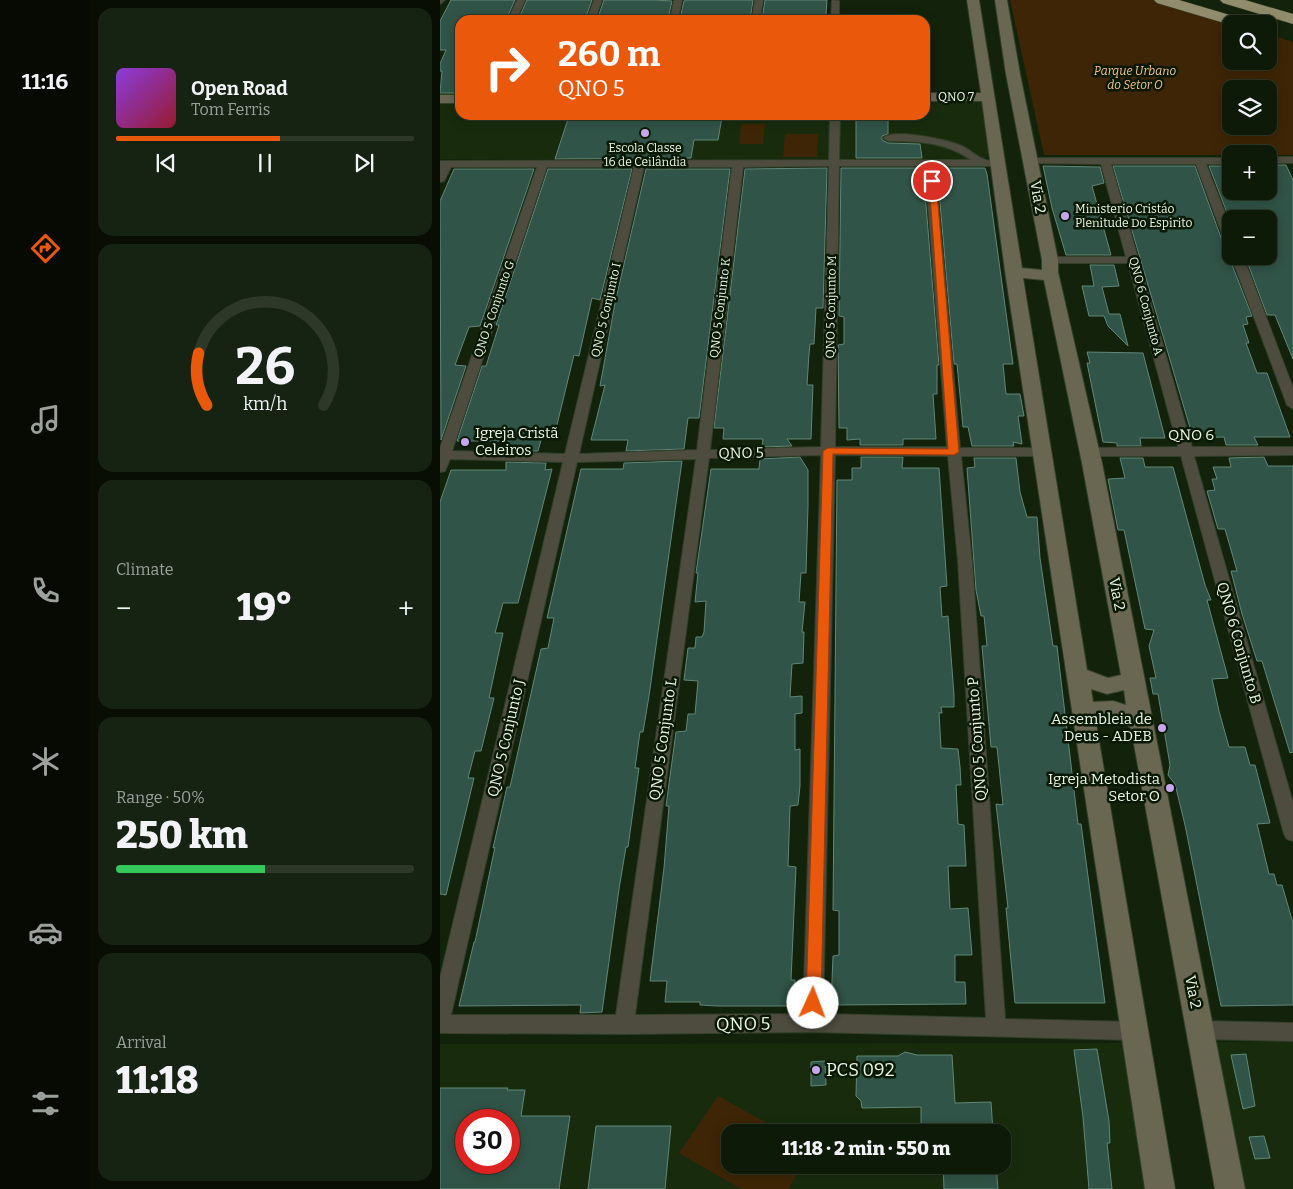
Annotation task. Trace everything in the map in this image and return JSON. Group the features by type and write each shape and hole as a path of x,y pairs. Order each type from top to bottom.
{"highway":[{"path":"1162,0 1222,18"},
{"path":"1228,0 1290,18"}],"main road":[{"path":"973,0 985,74 990,162 1015,280 1160,1189"},
{"name":"Via 2","path":"1001,0 1013,74 1032,161 1051,274 1067,356 1090,452 1230,1189"},
{"path":"985,74 993,70 1013,74"},
{"name":"QNO 7","path":"930,97 987,97"},
{"path":"440,99 455,99"},
{"path":"1015,280 1034,286 1051,274"},
{"path":"1078,675 1107,686 1133,680"},
{"path":"1085,722 1093,710 1112,709 1128,714 1142,724"}],"street":[{"path":"514,15 521,0"},
{"path":"593,15 598,0"},
{"path":"675,15 678,0"},
{"path":"757,15 759,0"},
{"path":"835,1 835,15"},
{"name":"QNO 5 Conjunto M","path":"813,1023 835,120"},
{"path":"888,138 927,138 945,142 990,162"},
{"path":"1277,160 1293,160"},
{"path":"1032,161 1222,161"},
{"name":"QNO 6 Conjunto A","path":"1105,161 1186,452"},
{"path":"1200,161 1222,218"},
{"name":"QNO 5 Conjunto P","path":"930,162 954,452 966,571 996,1027"},
{"path":"440,179 443,164 990,162"},
{"name":"QNO 5 Conjunto G","path":"441,459 543,163"},
{"name":"QNO 5 Conjunto I","path":"572,458 640,163"},
{"name":"QNO 5 Conjunto K","path":"703,454 738,163"},
{"path":"1051,274 1133,260"},
{"path":"1239,265 1293,404"},
{"name":"QNO 5","path":"441,459 572,458 828,451 1041,452"},
{"name":"QNO 6","path":"1090,452 1293,451"},
{"name":"QNO 6 Conjunto B","path":"1186,452 1293,834"},
{"name":"QNO 5 Conjunto L","path":"624,1025 703,454"},
{"name":"QNO 5 Conjunto J","path":"440,1019 572,458"},
{"name":"QNO 5","path":"440,1024 813,1023 1135,1031"},
{"path":"1201,1030 1293,1032"}],"shaded area":[{"path":"930,100 979,100 983,103 990,156 982,159 440,159 440,102 455,102 455,120 930,120"},
{"path":"1293,1041 1293,1189 1244,1189 1214,1042"},
{"path":"1125,1043 1146,1189 440,1189 440,1044"}],"green space":[{"name":"Parque Urbano do Setor O","path":"1010,0 1153,0 1222,21 1222,70 1277,70 1277,37 1293,42 1293,155 1277,155 1277,145 1222,145 1222,155 1044,155"},
{"path":"741,124 765,124 763,144 739,144"},
{"path":"785,134 818,134 817,157 783,157"},
{"path":"718,1096 769,1124 721,1124 721,1174 797,1174 788,1189 741,1189 679,1153"}],"building":[{"path":"451,0 515,0 508,15 455,15 455,93 440,93 442,71 440,71 440,64 446,50 440,50 440,21"},
{"path":"527,0 592,0 587,15 520,15"},
{"path":"604,0 672,1 669,15 599,15"},
{"path":"753,0 751,15 681,15 684,1"},
{"path":"765,0 827,0 826,15 763,15"},
{"name":"Escola Classe 16 de Ceilândia","path":"568,120 721,120 718,140 694,140 691,158 555,159"},
{"path":"856,120 888,120 888,134 882,136 882,140 888,143 920,144 922,158 856,158"},
{"path":"1277,165 1286,165 1293,180 1293,359 1275,315 1267,315 1248,265 1277,265 1277,210 1226,210 1222,200 1277,200"},
{"path":"1043,166 1100,167 1104,183 1092,186 1111,255 1066,255 1052,208"},
{"path":"1113,166 1195,166 1222,240 1222,265 1232,265 1252,316 1246,317 1248,324 1243,325 1249,343 1246,343 1257,373 1267,373 1290,437 1254,437 1258,445 1226,445 1224,437 1193,438"},
{"path":"1209,166 1222,166 1222,200"},
{"path":"827,168 823,308 816,308 814,344 810,344 807,385 813,385 811,439 787,439 792,446 762,447 763,439 723,439 724,428 714,428 745,169"},
{"path":"841,168 923,168 939,365 937,365 937,394 933,394 936,439 903,439 903,445 860,445 860,439 847,440 847,428 839,428 838,345 844,344 844,317 839,316"},
{"path":"937,168 985,168 987,174 1013,364 1003,364 1006,394 1020,394 1024,416 1018,416 1022,444 1013,442 1014,446 972,446 968,427 963,427 957,364 954,364"},
{"path":"454,169 534,169 480,326 469,327 455,365 466,366 441,440 440,201"},
{"path":"548,169 632,169 600,300 592,298 579,356 574,355 555,433 543,433 538,451 508,451 509,441 457,441 482,366 486,366 499,325 496,325"},
{"path":"646,169 730,169 699,418 688,418 684,449 626,451 628,440 591,440 605,385 600,386 615,303"},
{"path":"1090,265 1114,265 1119,286 1102,287 1109,314 1120,314 1128,346 1108,326 1104,316 1089,316 1082,286 1094,286"},
{"path":"1087,352 1143,353 1165,438 1140,438 1141,446 1117,446 1117,443 1103,442 1087,363 1090,363"},
{"path":"800,457 808,470 808,506 806,573 801,573 799,602 805,602 802,632 804,632 803,663 792,664 790,697 802,696 802,713 795,714 795,750 800,749 800,786 798,805 790,806 788,866 796,867 791,980 795,980 794,1006 717,1006 700,1005 700,1002 665,1002 667,981 650,981 664,868 669,806 666,806 676,732 686,731 688,714 695,714 698,681 684,680 688,648 695,648 696,637 702,637 704,632 706,601 695,602 698,573 696,573 711,469 759,469 760,459"},
{"path":"861,457 903,457 902,468 939,468 947,586 940,587 942,617 948,616 954,707 941,707 942,713 939,713 941,748 958,749 960,767 961,785 956,785 958,824 964,825 966,866 948,866 950,909 968,908 972,955 955,955 955,982 965,982 966,1004 831,1005 833,956 839,955 839,911 833,910 837,480 852,480 852,468 861,468"},
{"path":"1264,457 1268,466 1293,466 1293,752 1290,753 1262,661 1257,661 1242,614 1231,571 1237,571 1225,529 1218,529 1207,491 1215,490 1212,479 1217,479 1213,467 1231,467 1229,458"},
{"path":"974,458 1016,458 1020,492 1027,517 1037,517 1040,558 1053,646 1057,646 1078,824 1081,824 1105,1003 1015,1003 1006,908 1008,908 996,804 1003,805 997,747 991,747 982,646 987,646 984,616 981,616 976,590 967,468 975,467"},
{"path":"1120,458 1143,458 1145,467 1173,467 1205,585 1211,600 1207,600 1228,678 1212,679 1219,711 1229,747 1245,747 1250,765 1255,765 1270,823 1257,824 1269,874 1274,874 1277,885 1282,885 1293,923 1293,1005 1221,1006 1185,825 1175,784 1168,775 1170,765 1158,694 1153,694 1150,678 1156,678 1149,646 1154,630 1145,629 1124,530 1118,530 1108,479 1125,478"},
{"path":"682,461 649,696 643,732 640,732 635,768 639,768 628,847 626,847 619,889 602,1012 580,1013 581,1005 459,1006 475,942 507,787 510,787 541,649 548,648 554,618 547,618 581,469 623,469 624,463"},
{"path":"506,462 546,463 545,470 552,469 518,603 503,603 495,633 503,633 489,698 494,698 481,751 475,751 468,778 474,778 446,895 440,894 440,502 451,470 506,470"},
{"path":"1097,1049 1109,1121 1110,1143 1107,1143 1112,1189 1089,1189 1083,1117 1074,1050"},
{"path":"905,1052 917,1055 952,1055 955,1103 991,1102 992,1124 921,1124 921,1107 862,1108 861,1101 856,1096 857,1056 898,1056"},
{"path":"1246,1054 1255,1106 1243,1109 1231,1055"},
{"path":"825,1061 826,1085 811,1086 811,1062"},
{"path":"440,1088 508,1088 507,1090 525,1090 521,1116 570,1116 559,1189 440,1189"},
{"path":"596,1126 671,1126 665,1189 588,1189"},
{"path":"1264,1136 1270,1158 1255,1159 1249,1137"},
{"path":"943,1174 997,1174 998,1189 944,1189"}],"place":[{"name":"Escola Classe 16 de Ceilândia","path":"645,133"},
{"name":"Ministerio Cristáo Plenitude Do Espirito","path":"1065,216"},
{"name":"Igreja Cristã Celeiros","path":"465,442"},
{"name":"Assembleia de Deus - ADEB","path":"1162,728"},
{"name":"Igreja Metodista Setor O","path":"1170,788"},
{"name":"PCS 092","path":"816,1070"}],"route":[{"path":"813,1003 828,451 954,452 932,181"}]}
